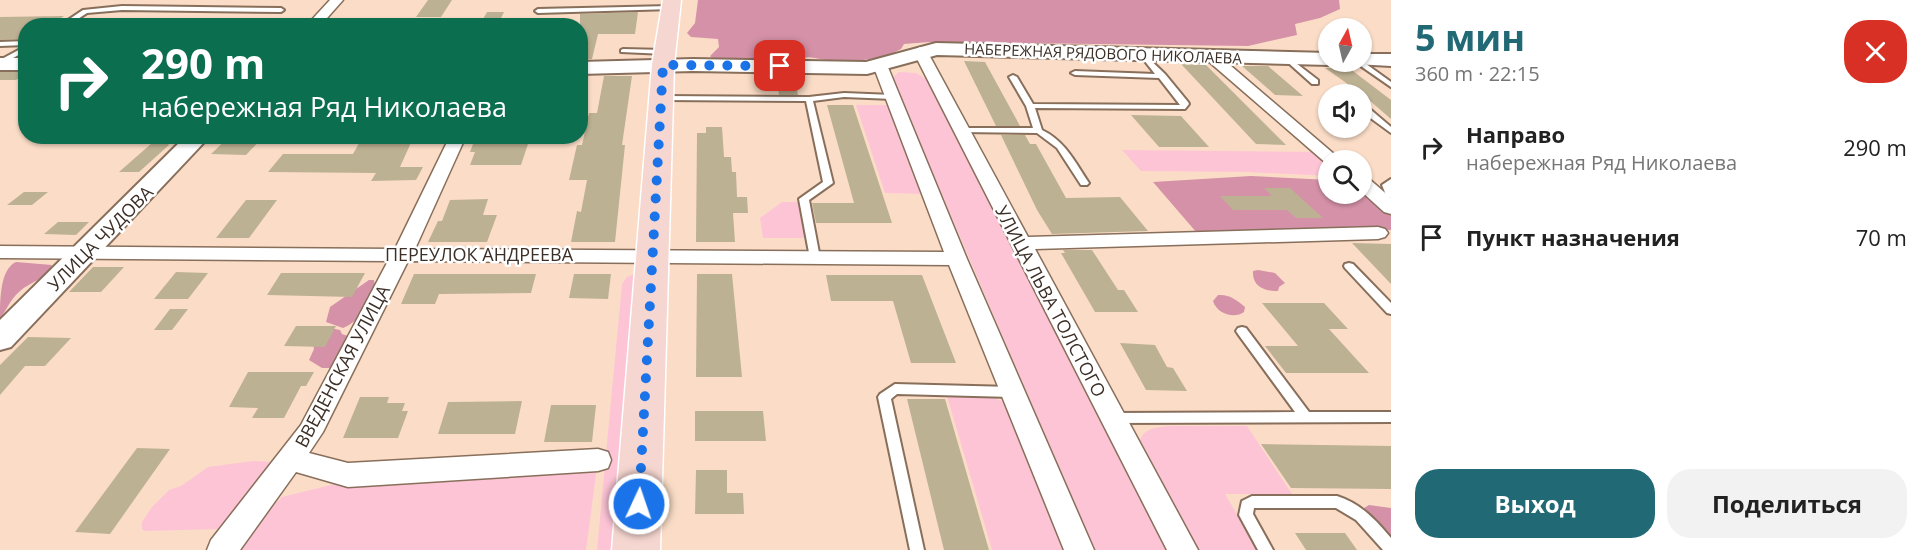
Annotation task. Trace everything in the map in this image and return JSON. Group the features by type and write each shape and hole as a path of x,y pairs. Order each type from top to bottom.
{"main road":[{"path":"636,550 664,58 671,4"}],"street":[{"path":"322,18 336,0"},
{"name":"НАБЕРЕЖНАЯ РЯДОВОГО НИКОЛАЕВА","path":"588,68 636,68 664,58 867,68 920,51 936,49 1318,59"},
{"name":"УЛИЦА ЛЬВА ТОЛСТОГО","path":"920,51 1183,550"},
{"path":"1212,57 1321,150"},
{"path":"1372,61 1391,60"},
{"path":"0,63 18,64"},
{"path":"880,65 957,259 1079,550"},
{"name":"УЛИЦА ЧУДОВА","path":"0,339 191,144"},
{"name":"ВВЕДЕНСКАЯ УЛИЦА","path":"222,550 310,432 402,254 454,144"},
{"path":"1372,191 1391,208"},
{"path":"1021,243 1378,233"},
{"name":"ПЕРЕУЛОК АНДРЕЕВА","path":"0,252 957,259"},
{"path":"290,459 348,475 598,460"}],"lane":[{"path":"538,11 671,4"},
{"path":"74,18 85,11 122,8 281,10"},
{"path":"0,44 18,45"},
{"path":"0,63 18,51"},
{"path":"623,51 664,58"},
{"path":"1030,105 1182,107 1185,104 1143,55"},
{"path":"1286,58 1315,82"},
{"path":"1372,70 1391,85"},
{"path":"1075,73 1162,76"},
{"path":"1013,77 1030,105 1038,131"},
{"path":"663,98 809,99 844,95 893,97"},
{"path":"809,99 828,183 804,200 815,258"},
{"path":"1372,115 1391,130"},
{"path":"961,130 1038,131 1053,136 1084,183"},
{"path":"1391,182 1388,185 1391,195"},
{"path":"1349,266 1391,310"},
{"path":"1242,331 1305,417"},
{"path":"917,550 884,397 886,393 895,389 1013,392"},
{"path":"1113,418 1391,417"},
{"path":"1266,550 1246,515 1247,505 1252,502 1337,502 1349,506 1364,517 1391,549"}],"shaded area":[{"path":"698,0 1339,0 1340,9 1320,18 1295,24 1297,35 1248,46 929,42 904,44 901,49 887,56 846,63 808,57 788,62 713,59 710,56 719,47 718,39 691,37 687,33 695,23"},
{"path":"899,72 916,73 927,79 1167,550 1094,550 892,78"},
{"path":"856,105 891,105 925,194 885,193"},
{"path":"1122,150 1318,153 1318,175 1141,171"},
{"path":"1251,176 1318,179 1318,204 1372,204 1372,195 1391,212 1391,230 1197,233 1153,182"},
{"path":"782,202 799,202 807,238 763,238 760,218"},
{"path":"16,262 52,265 41,278 16,295 0,319 4,278"},
{"path":"1253,271 1275,273 1285,283 1279,287 1278,291 1264,289 1257,284 1253,276"},
{"path":"635,274 611,550 597,550 622,284 627,277"},
{"path":"369,280 374,280 373,295 356,320 343,328 326,322 330,307"},
{"path":"1218,295 1226,295 1236,300 1245,307 1244,312 1231,315 1222,312 1213,301"},
{"path":"330,328 340,330 342,334 351,337 332,368 322,368 309,360 314,349 312,339"},
{"path":"985,395 1008,403 1066,550 992,550 947,396"},
{"path":"1247,426 1292,494 1225,494 1258,550 1194,550 1139,445 1146,432 1154,428"},
{"path":"253,461 272,462 222,529 145,531 142,529 142,522 152,507 169,490 181,486 208,467"},
{"path":"597,467 586,550 233,550 256,522 282,497 343,482"},
{"path":"1369,505 1391,508 1391,537 1368,515 1364,508"}],"building":[{"path":"428,0 452,0 441,17 416,17"},
{"path":"487,12 504,12 501,18 484,18"},
{"path":"638,12 635,34 598,34 592,59 588,59 588,18 580,18 580,14"},
{"path":"64,16 61,18 18,18 18,39 0,40 0,17"},
{"path":"964,61 985,62 1020,126 996,126"},
{"path":"1181,64 1206,65 1286,145 1256,144"},
{"path":"1242,66 1268,66 1303,96 1275,95"},
{"path":"0,72 18,72 16,80 0,80"},
{"path":"1331,72 1354,72 1370,84 1348,84"},
{"path":"604,76 632,76 622,145 625,145 615,242 571,242 577,211 581,212 587,180 569,180 577,145 588,144 589,113 597,113"},
{"path":"777,81 795,81 798,95 779,95"},
{"path":"1372,86 1391,100 1391,119 1372,103"},
{"path":"827,105 853,105 892,223 816,223 812,203 854,203"},
{"path":"1131,115 1181,116 1209,147 1159,147"},
{"path":"706,127 722,127 724,157 731,157 732,172 736,172 737,197 747,197 748,213 733,213 735,242 696,242 697,133 706,133"},
{"path":"1001,135 1025,135 1030,144 1036,144 1066,198 1120,197 1148,231 1052,234 1037,210"},
{"path":"151,144 169,145 139,172 119,172"},
{"path":"222,144 256,144 246,155 211,154"},
{"path":"359,144 410,144 400,167 423,167 416,180 371,181 376,173 268,172 283,154 353,154"},
{"path":"473,144 528,144 521,165 470,165 475,152 470,152"},
{"path":"1264,188 1290,188 1323,218 1296,218 1287,210 1233,210 1220,196 1272,196"},
{"path":"24,192 48,192 32,205 7,205"},
{"path":"488,199 483,215 497,215 487,242 428,242 438,221 442,221 450,200"},
{"path":"246,200 277,200 249,238 216,238"},
{"path":"58,222 89,222 76,235 44,234"},
{"path":"1352,243 1391,244 1391,284"},
{"path":"1063,250 1092,250 1118,290 1124,290 1138,312 1095,312 1061,253 1065,253"},
{"path":"93,267 124,267 101,292 69,292"},
{"path":"176,272 208,273 188,299 154,299"},
{"path":"281,273 365,273 352,297 267,295"},
{"path":"414,274 536,274 531,293 439,294 435,304 401,304"},
{"path":"574,274 611,274 608,299 569,298"},
{"path":"697,274 732,274 742,377 696,377"},
{"path":"826,275 922,275 956,363 911,363 893,301 831,301"},
{"path":"1262,303 1324,303 1348,329 1329,329 1369,373 1286,373 1265,346 1298,346"},
{"path":"170,309 188,309 172,330 154,330"},
{"path":"296,326 336,326 325,347 284,346"},
{"path":"28,337 71,338 45,366 25,366 0,395 0,365"},
{"path":"1120,343 1155,345 1167,367 1173,368 1187,391 1146,390"},
{"path":"248,372 314,372 306,386 301,386 284,418 252,418 258,408 229,407"},
{"path":"360,397 389,397 387,403 405,403 402,411 408,411 398,438 343,438"},
{"path":"907,399 945,399 989,550 944,550"},
{"path":"522,401 515,434 438,434 448,402"},
{"path":"551,405 596,405 592,442 544,442"},
{"path":"695,411 763,411 766,441 695,441"},
{"path":"1261,444 1391,446 1391,489 1291,488"},
{"path":"137,448 170,449 110,534 75,532"},
{"path":"696,470 727,470 727,493 743,493 744,514 695,514"},
{"path":"1295,533 1345,533 1357,550 1306,550"}],"route":[{"path":"639,504 663,98 663,65 780,66"}]}
